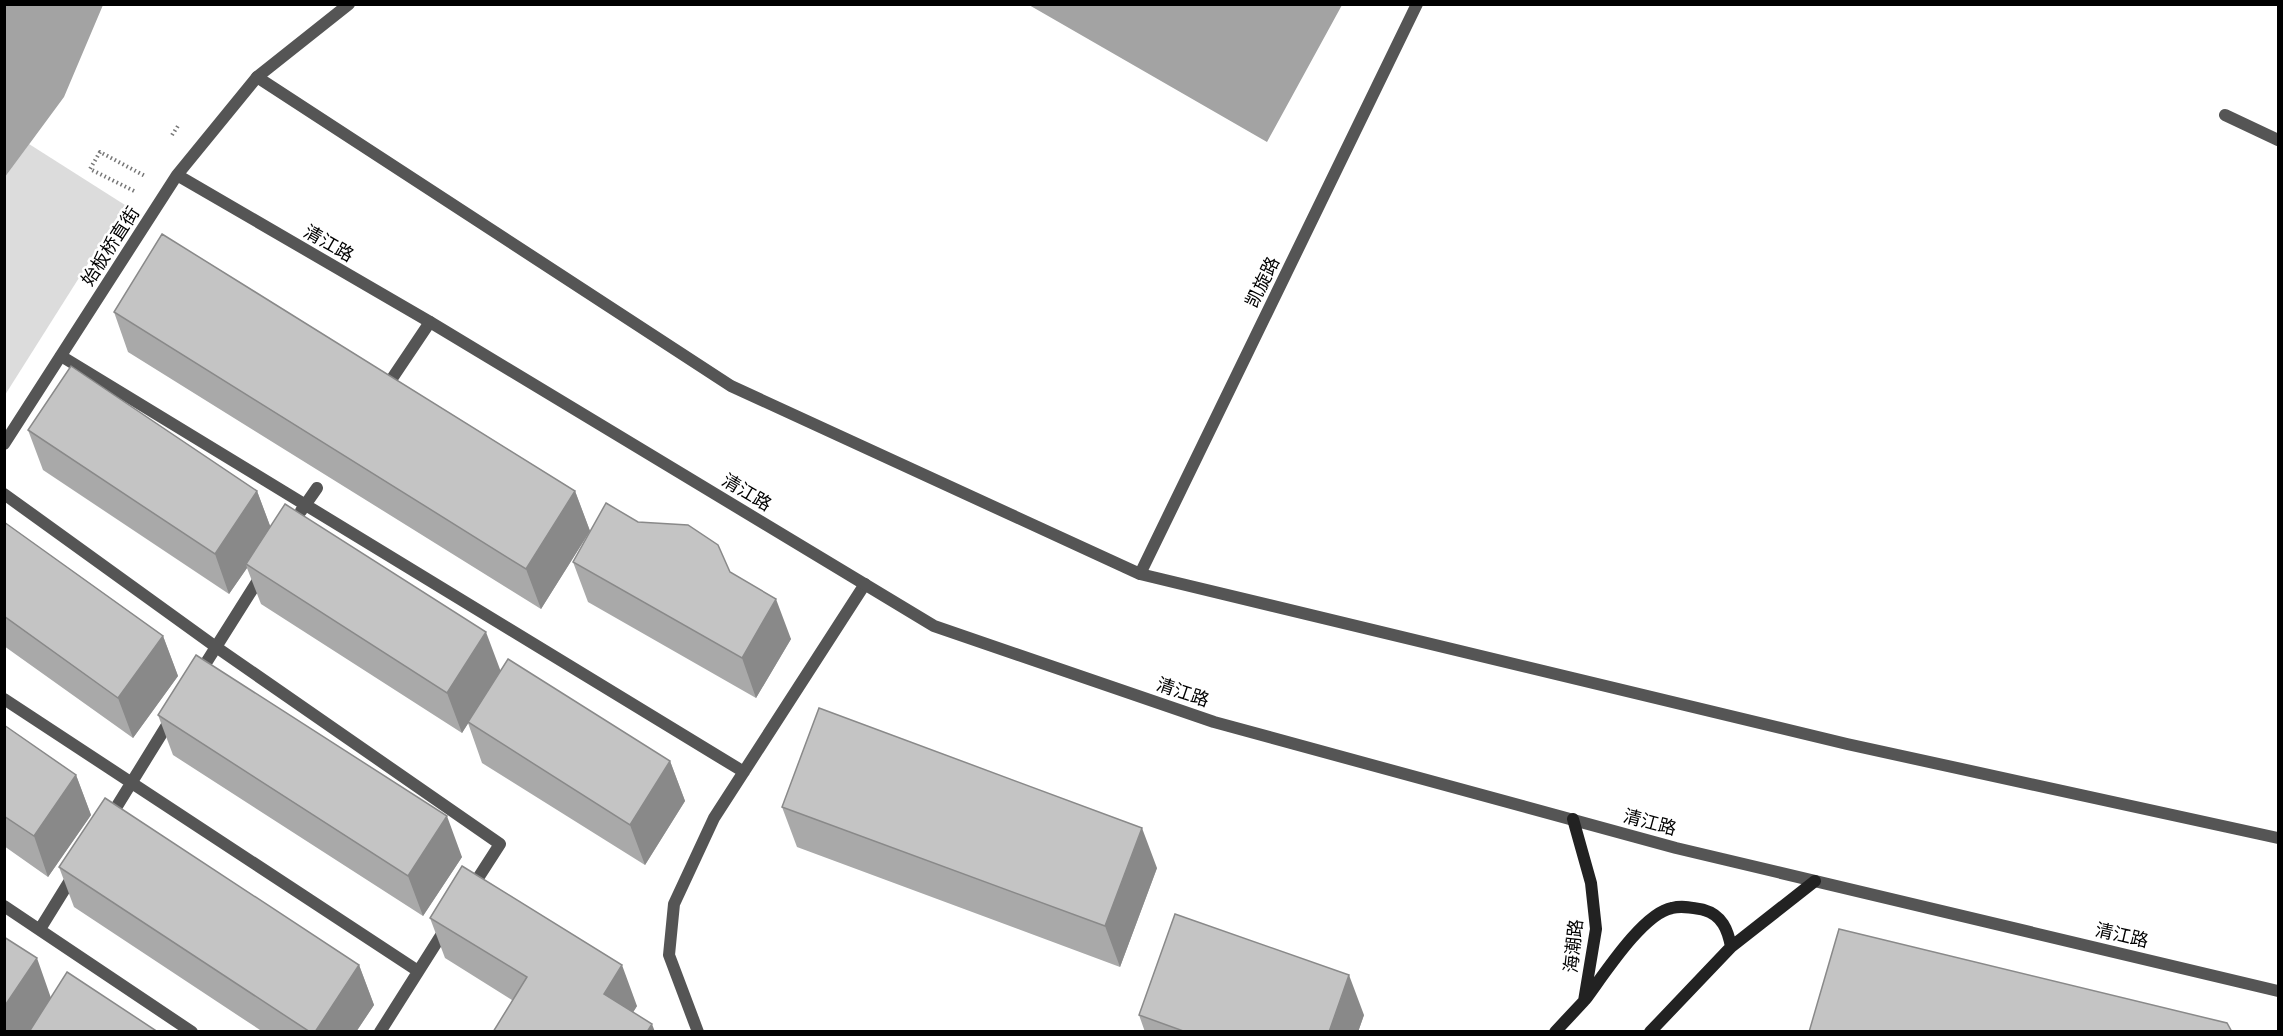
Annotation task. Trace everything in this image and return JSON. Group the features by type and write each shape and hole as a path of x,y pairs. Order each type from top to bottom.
{"main road":[{"name":"海潮路","path":"1573,819 1591,883 1596,929 1584,1001"},
{"path":"1650,1032 1731,948 1815,881"},
{"path":"1555,1032 1584,1001 1642,925 1670,908 1688,906 1713,912 1728,930 1731,948"}],"street":[{"name":"始板桥直街","path":"4,444 177,175 257,76 349,4"},
{"name":"凯旋路","path":"1140,574 1417,4"},
{"path":"257,76 732,386 1140,574 1847,744 2278,838"},
{"path":"2225,115 2278,140"},
{"name":"清江路","path":"177,175 430,322 934,626 1214,722 1676,848 2278,994"},
{"path":"387,386 430,322"},
{"path":"61,356 744,772"},
{"path":"292,526 316,488"},
{"path":"4,494 216,647 500,844 380,1032"},
{"path":"191,686 267,566"},
{"path":"698,1032 669,955 674,904 714,819 865,584"},
{"path":"4,699 418,971"},
{"path":"100,832 179,706"},
{"path":"40,929 82,861"},
{"path":"4,906 192,1032"}],"path":[{"path":"137,193 90,169 100,152 152,179"}],"shaded area":[{"path":"5,4 103,5 64,97 5,177"},
{"path":"1029,5 1342,5 1267,142"},
{"path":"29,144 125,205 5,395 5,177"}],"building":[{"path":"162,234 575,491 526,569 114,312"},
{"path":"71,366 257,491 215,554 28,430"},
{"path":"606,503 638,522 688,525 718,545 730,572 776,599 742,658 573,562"},
{"path":"285,504 486,632 447,693 246,564"},
{"path":"4,522 163,636 118,698 4,616"},
{"path":"196,655 447,816 408,876 158,715"},
{"path":"508,659 670,761 630,825 468,722"},
{"path":"819,708 1142,828 1105,926 782,807"},
{"path":"4,725 76,775 34,836 4,816"},
{"path":"105,798 359,965 315,1032 310,1032 59,867"},
{"path":"462,866 622,965 604,994 652,1024 647,1032 493,1032 527,977 430,918"},
{"path":"1175,914 1349,975 1329,1032 1186,1032 1139,1015"},
{"path":"1839,929 2227,1023 2232,1032 1809,1032"},
{"path":"4,937 37,958 4,1007"},
{"path":"67,972 158,1032 29,1032"}]}
